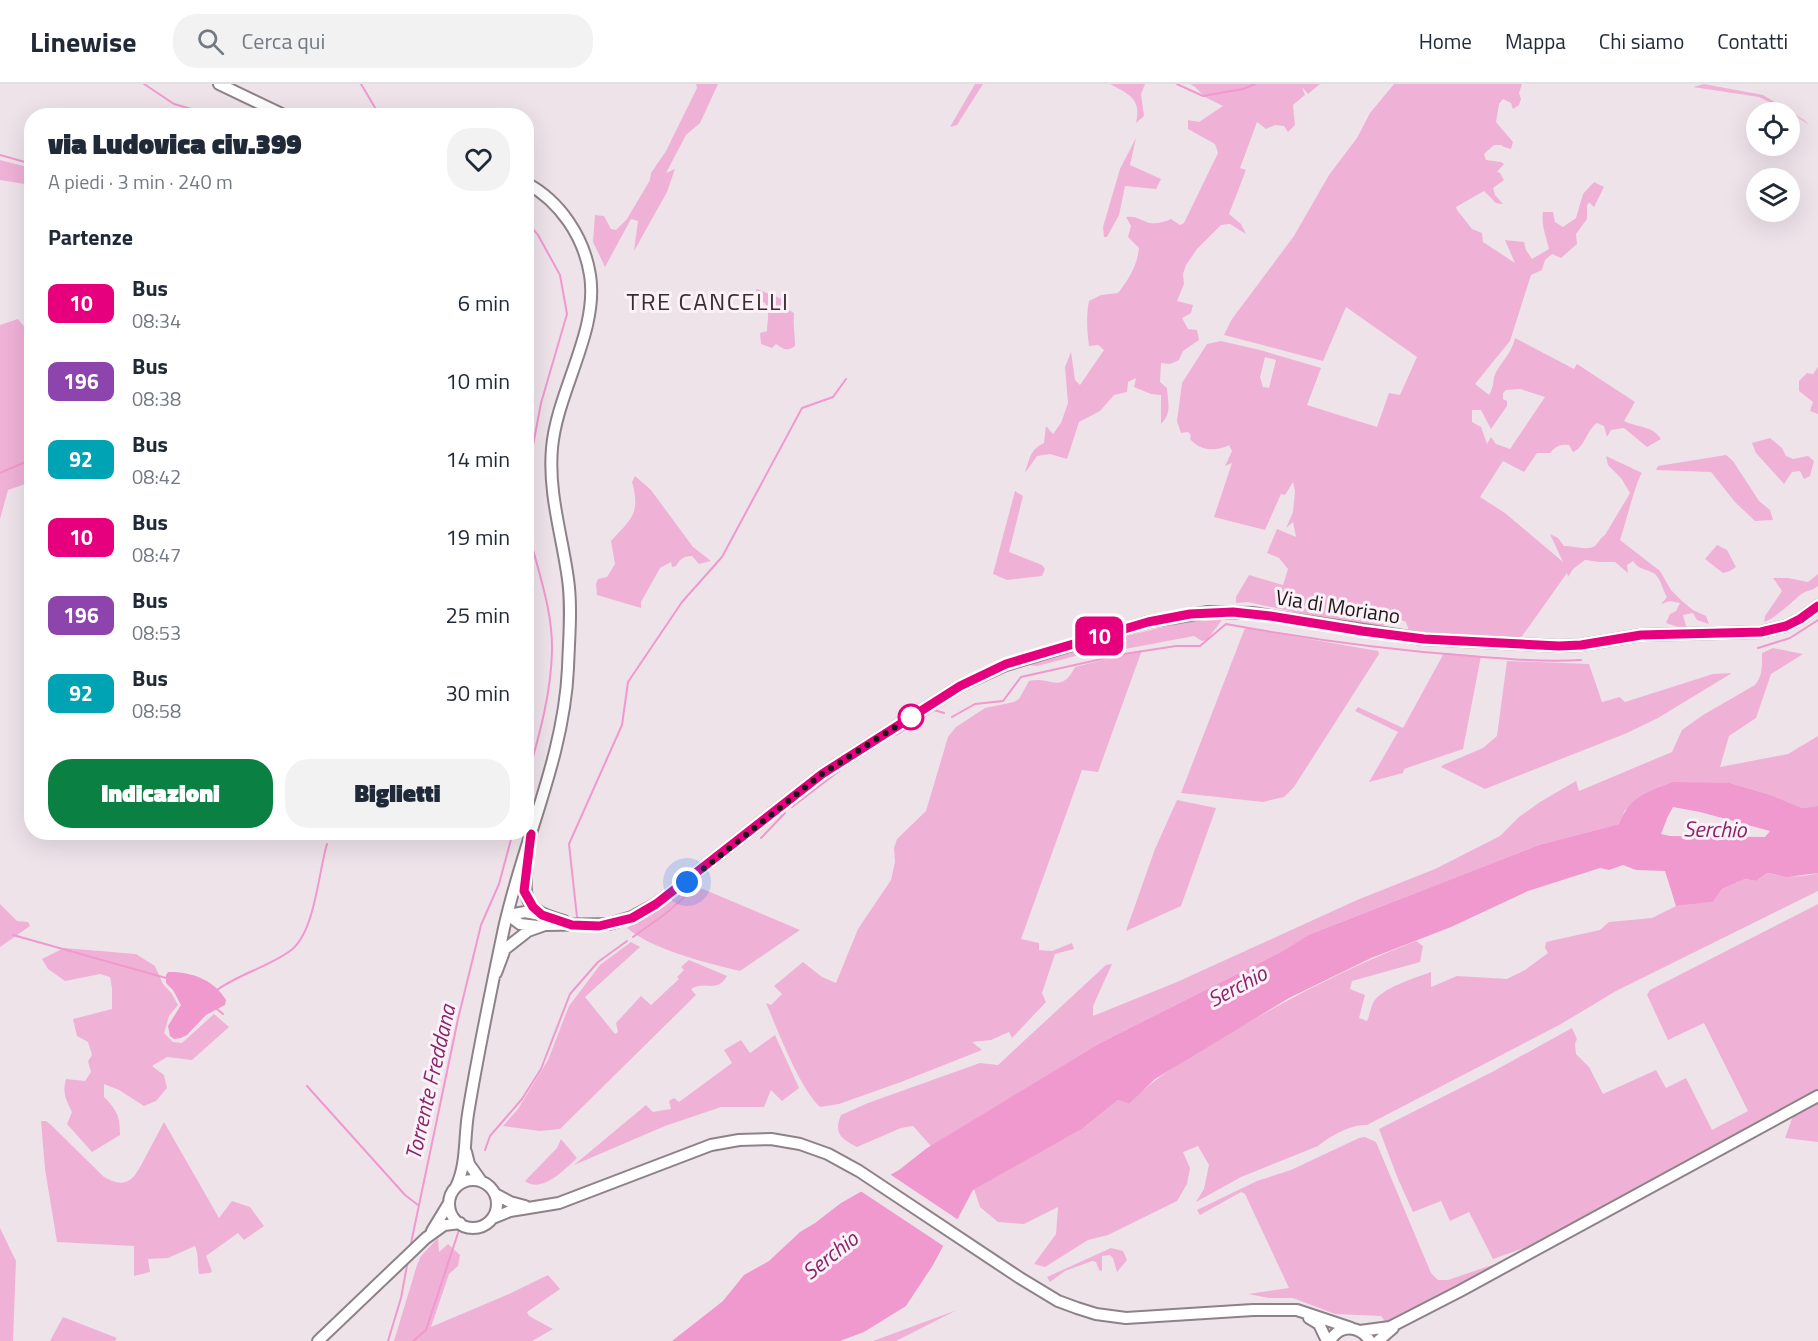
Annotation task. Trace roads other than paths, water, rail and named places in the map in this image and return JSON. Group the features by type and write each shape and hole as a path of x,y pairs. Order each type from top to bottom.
{"main road":[{"path":"219,84 269,108"},
{"path":"534,188 548,196 570,223 587,260 592,295 588,320 554,435 551,476 570,590 568,673 563,720 534,824"},
{"name":"Via di Moriano","path":"496,973 505,949 543,920 572,925 609,924 632,918 656,904 822,774 960,686 1006,664 1148,622 1190,614 1233,612 1413,638 1559,646 1581,645 1641,635 1761,632 1786,626 1818,606"},
{"path":"426,1238 449,1203 462,1173 467,1118 496,973 508,915 529,840"},
{"path":"508,915 525,926 543,920 524,891 530,840"},
{"path":"1289,1310 1319,1324 1328,1341 1340,1331 1380,1329 1400,1322 1818,1096"},
{"path":"449,1203 453,1216 460,1223 468,1227 477,1227 510,1211 559,1203 711,1145 771,1138 800,1144 828,1154 859,1171 1043,1293 1077,1308 1096,1314 1126,1318 1289,1310 1306,1312 1356,1329 1370,1341"},
{"path":"465,1146 469,1164 481,1181"},
{"path":"456,1187 470,1180 481,1181 490,1186 495,1194 497,1206 493,1218"},
{"path":"495,1194 510,1202 531,1207"},
{"path":"318,1341 426,1238 444,1225 460,1223"},
{"path":"1378,1341 1400,1322"}],"water":[{"name":"Serchio","path":"1673,782 1730,783 1771,795 1802,808 1818,806 1818,873 1787,877 1767,873 1756,881 1745,879 1722,889 1713,902 1676,906 1665,871 1636,870 1623,865 1609,870 1600,868 1528,891 1451,927 1371,958 1289,998 1155,1079 1129,1104 1118,1100 1082,1129 973,1190 933,1265 906,1306 864,1332 840,1341 672,1341 723,1301 744,1275 769,1261 800,1232 841,1203 899,1170 927,1148 1100,1043 1281,952 1308,935 1539,845 1619,824 1634,801","holes":["1673,807 1770,831 1765,837 1661,834"]},
{"path":"168,972 185,973 201,978 215,987 226,1000 225,1005 206,1015 187,1035 174,1039 170,1036 168,1026 181,1005 173,990 166,983"}],"waterway":[{"name":"Torrente Freddana","path":"144,84 174,104 188,108"},
{"path":"361,84 375,108"},
{"path":"1177,84 1203,96 1243,89 1255,84"},
{"path":"0,155 24,162"},
{"name":"Torrente Freddana","path":"534,230 560,275 567,314 541,403 534,440"},
{"path":"583,921 577,917 569,844 622,725 628,682 682,602 722,557 802,408 833,397 846,379"},
{"path":"0,473 24,462"},
{"name":"Torrente Freddana","path":"534,552 547,602 552,635 551,668 546,701 534,752"},
{"path":"1758,648 1790,638 1818,620"},
{"path":"952,717 975,704 1003,701 1021,677 1124,654 1176,646 1200,646 1226,624 1410,651 1526,660 1581,660"},
{"path":"896,735 934,710 944,713"},
{"path":"792,807 839,771"},
{"path":"761,838 785,813"},
{"name":"Torrente Freddana","path":"410,1248 458,1019 481,925 499,884 511,840"},
{"path":"217,990 281,957 298,942 310,917 327,844"},
{"path":"633,937 694,889"},
{"path":"13,935 166,978"},
{"path":"485,1150 490,1136 522,1099 541,1069 570,994 598,962 627,941"},
{"path":"217,1009 223,1014"},
{"path":"307,1086 405,1195 418,1205"},
{"path":"413,1341 426,1330 459,1230"},
{"name":"Torrente Freddana","path":"388,1341 401,1298 408,1260"}],"district":[{"name":"TRE CANCELLI","path":"708,302"}]}
